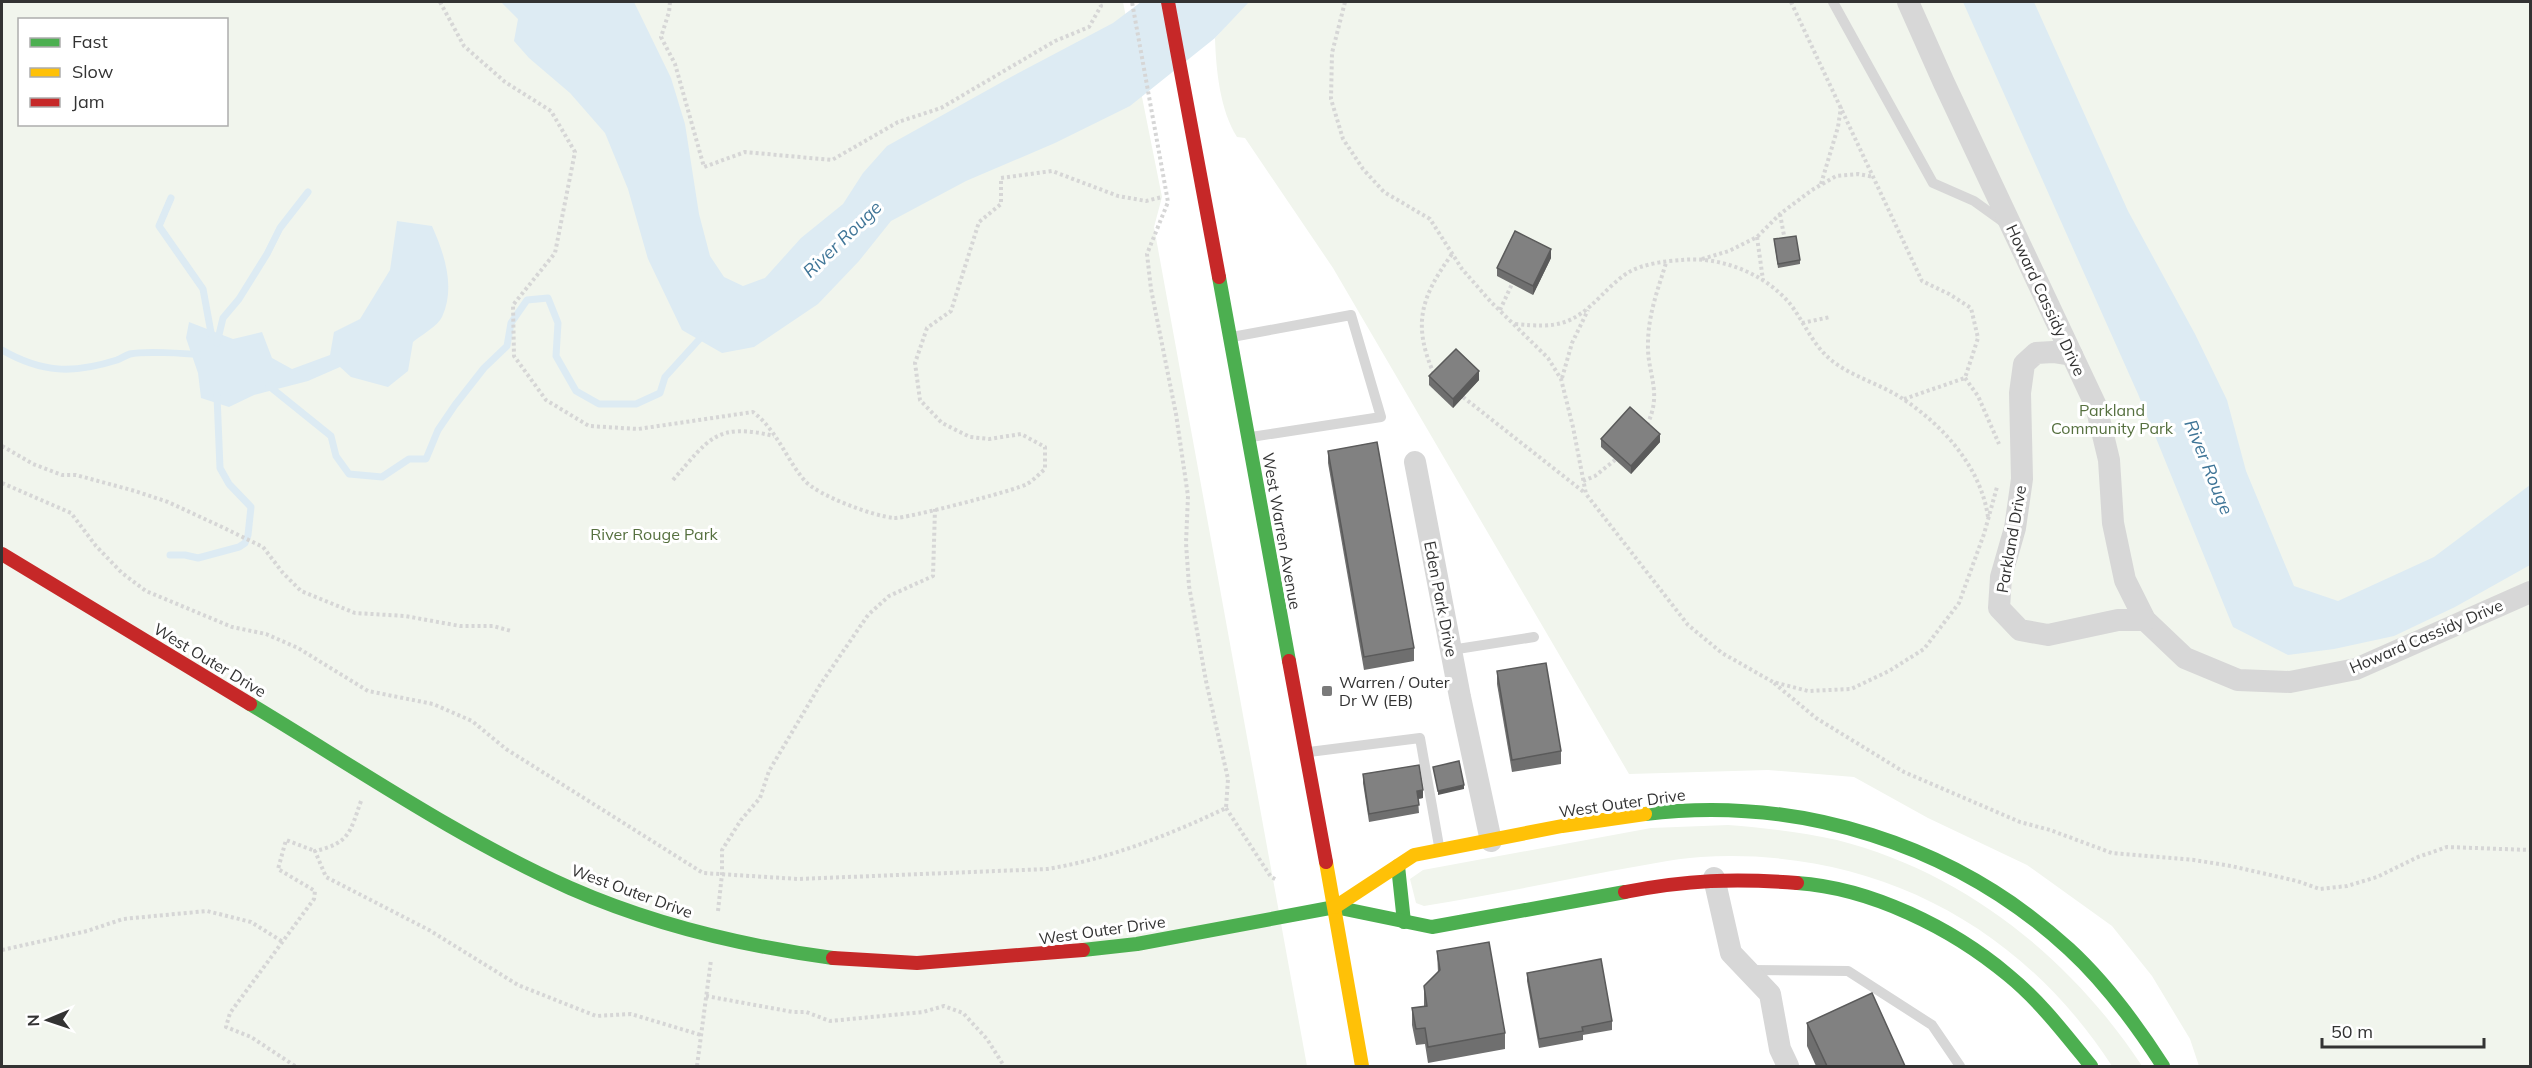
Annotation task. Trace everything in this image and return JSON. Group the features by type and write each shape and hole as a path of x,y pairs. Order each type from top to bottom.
{"main road":[{"name":"West Warren Avenue","path":"1168,2 1335,907 1362,1066"},
{"name":"West Outer Drive","path":"2,554 369,776 491,847 571,888 667,924 716,937 781,951 852,960 917,963 1039,955 1137,944 1335,907 1414,855 1439,849 1638,814 1686,810 1745,810 1803,817 1859,830 1903,845 1956,869 2016,906 2061,942 2110,992 2163,1066"},
{"path":"1398,866 1404,922"},
{"name":"West Outer Drive","path":"1335,907 1432,927 1678,882 1714,878 1800,881 1852,892 1891,905 1929,922 1983,954 2031,994 2066,1032 2091,1066"}],"street":[{"name":"Howard Cassidy Drive","path":"1908,2 2096,406 2109,460 2113,523 2125,580 2145,620 2185,658 2238,680 2290,682 2356,669 2530,592"},
{"name":"Parkland Drive","path":"2072,355 2053,352 2036,353 2024,364 2020,393 2022,479 2015,528 2001,577 1999,608 2020,630 2048,635 2118,620 2145,620"},
{"name":"Eden Park Drive","path":"1415,462 1491,841"},
{"path":"1714,878 1731,953 1770,994 1780,1049 1788,1066"}],"lane":[{"path":"1833,2 1934,183 1974,201 2012,229"},
{"path":"1974,201 1989,178"},
{"path":"1230,338 1351,315 1381,417 1248,437"},
{"path":"1451,650 1534,637"},
{"path":"1306,753 1420,738 1439,849"},
{"path":"1747,970 1848,970 1932,1024 1960,1066"}],"path":[{"path":"440,2 464,45 505,82 551,111 575,152 555,253 513,305 514,356 546,400 589,426 638,429 753,412 766,422 807,483 828,496 866,511 895,518 935,510 1027,485 1045,469 1045,447 1021,434 989,440 970,437 942,423 920,400 915,363 927,328 951,311 979,222 1001,204 1001,178 1052,171 1118,196 1146,201 1162,198"},
{"path":"670,2 669,12 660,36 675,64 704,167 745,152 832,160 898,122 941,108 1055,41 1089,27 1101,6 1099,2"},
{"path":"1132,2 1168,202 1147,254 1151,289 1176,414 1188,496 1186,543 1189,586 1206,681 1228,779 1226,808 1271,877 1277,880"},
{"path":"1346,2 1332,53 1331,99 1343,138 1363,169 1384,192 1430,219 1462,269 1548,358 1561,379 1574,427 1586,494"},
{"path":"1791,2 1922,281 1971,308 1978,338 1965,378"},
{"path":"1821,185 1838,127 1841,106"},
{"path":"1698,260 1729,251 1757,237 1780,214 1836,176 1858,174 1874,177"},
{"path":"1780,214 1785,242"},
{"path":"1757,237 1763,281"},
{"path":"1436,378 1426,355 1421,322 1425,298 1438,272 1452,253"},
{"path":"1514,324 1545,327 1569,322 1629,272 1666,262 1715,260 1746,271 1772,286 1790,305 1818,347 1833,361 1904,399 1940,429 1971,467 1985,497 1988,520"},
{"path":"1645,428 1652,415 1655,395 1647,346 1650,315 1666,262"},
{"path":"1500,310 1512,284"},
{"path":"1561,379 1572,343 1588,308"},
{"path":"1802,323 1830,316"},
{"path":"1904,399 1965,378"},
{"path":"1965,378 1978,396 2000,447"},
{"path":"1463,397 1586,494 1688,625 1722,653 1773,682 1816,718 1904,772 2020,822 2112,853 2231,866 2297,881 2320,889 2347,886 2376,877 2418,857 2447,847 2530,850"},
{"path":"674,480 708,440 728,432 750,430 775,436"},
{"path":"2,446 33,464 62,475 76,475 135,491 168,502 222,527 263,547 283,573 301,591 355,613 405,616 460,626 493,626 511,632"},
{"path":"1583,481 1595,476 1615,460"},
{"path":"1773,682 1808,691 1851,689 1889,671 1924,649 1959,603 1988,520 1999,480"},
{"path":"2,483 71,513 96,546 122,573 146,591 232,627 267,634 298,648 368,691 434,704 472,721 506,749 683,862 704,873 798,879 1047,869 1081,864 1139,845 1226,808"},
{"path":"697,1066 716,937 722,850 741,819 760,798 775,761 820,685 868,615 889,596 933,576 935,510"},
{"path":"295,1066 251,1037 226,1027 230,1013 314,899 315,891 278,868 286,840 315,851 335,846 350,832 369,776"},
{"path":"315,851 326,877 429,930 518,985 596,1016 631,1014 701,1035"},
{"path":"2,950 87,931 123,919 207,910 251,922 283,942"},
{"path":"706,996 806,1012 830,1021 922,1012 944,1006 963,1013 987,1039 1004,1066"}],"green space":[{"name":"River Rouge Park","path":"2,2 1123,2 1162,197 1154,227 1307,1066 2,1066"},
{"name":"Parkland Community Park","path":"1221,2 2530,2 2530,1066 2199,1066 2190,1039 2152,976 2112,926 2027,865 1928,818 1854,777 1768,770 1629,774 1333,268 1245,138 1237,137 1231,126 1223,102 1216,63 1215,38 1225,27"},
{"path":"1728,825 1837,840 1884,854 1971,897 2011,924 2048,955 2114,1027 2142,1066 2112,1066 2075,1016 2033,972 1986,934 1936,904 1882,881 1824,865 1764,857 1690,858 1424,906 1416,903 1410,879 1423,870 1651,828"}],"water":[{"name":"River Rouge","path":"501,2 634,2 671,78 685,124 699,214 710,256 724,277 743,286 765,278 801,238 843,204 863,173 887,146 1113,23 1141,2 1249,2 1215,38 1130,106 1055,143 966,181 891,221 859,261 818,304 754,347 722,353 682,330 648,259 628,189 605,133 570,93 529,58 514,41 518,19"},
{"name":"River Rouge","path":"1963,2 2034,2 2128,211 2195,334 2227,400 2246,471 2294,586 2338,601 2434,557 2530,485 2530,565 2455,607 2394,636 2334,649 2288,655 2233,627 2138,394"},
{"path":"397,221 432,226 441,247 448,282 446,306 442,317 413,342 408,371 388,387 351,377 340,367 308,381 254,395 229,407 201,398 198,373 186,338 189,322 233,339 262,332 272,358 292,369 330,355 334,332 360,319 390,270"}],"building":[{"path":"1515,231 1551,249 1533,286 1497,268"},
{"path":"1796,236 1800,260 1778,264 1774,239"},
{"path":"1456,349 1479,371 1453,399 1429,376"},
{"path":"1630,407 1660,434 1631,466 1601,439"},
{"path":"1377,442 1414,648 1364,657 1328,451"},
{"path":"1546,663 1561,751 1512,760 1497,671"},
{"path":"1459,761 1464,785 1438,791 1433,767"},
{"path":"1419,765 1423,790 1417,791 1419,805 1369,814 1363,774"},
{"path":"1489,942 1505,1033 1428,1047 1425,1028 1416,1029 1412,1008 1427,1006 1424,986 1440,970 1437,951"},
{"path":"1601,959 1612,1021 1582,1027 1583,1031 1539,1039 1527,973"},
{"path":"1872,993 1905,1066 1827,1066 1807,1023"}],"waterway":[{"path":"217,343 223,318 239,299 280,228 308,192"},
{"path":"171,198 159,226 203,289 212,338"},
{"path":"269,386 331,436 336,456 349,474 382,477 409,459 426,459 438,430 455,405 484,368 507,346 511,323 527,300 548,298 558,323 556,356 576,391 599,404 636,404 660,393 665,377 705,333"},
{"path":"2,350 31,363 58,369 101,365 136,353 200,355"},
{"path":"170,555 198,558 239,547 245,543 248,535 251,507 229,484 220,468 217,396"}],"traffic: fast":[{"path":"1219,277 1289,661"},
{"path":"250,704 407,801 488,847 570,888 634,913 699,932 766,947 833,958"},
{"path":"1645,814 1702,810 1760,812 1816,821 1872,835 1925,855 1976,881 2024,912 2069,949 2120,1004 2163,1066"},
{"path":"1398,866 1404,922"},
{"path":"1797,883 1825,886 1882,902 1909,913 1962,942 2008,975 2031,996 2091,1066"},
{"path":"1083,950 1137,944 1335,907 1432,927 1625,892"}],"traffic: slow":[{"path":"1335,907 1414,855 1562,826 1645,814"},
{"path":"1326,862 1362,1066"}],"traffic: jam":[{"path":"1168,2 1219,277"},
{"path":"2,554 250,704"},
{"path":"1289,661 1326,862"},
{"path":"1625,892 1711,881 1797,883"},
{"path":"833,958 917,963 1083,950"}],"place":[{"name":"Warren / Outer Dr W (EB)","path":"1327,691"}]}
